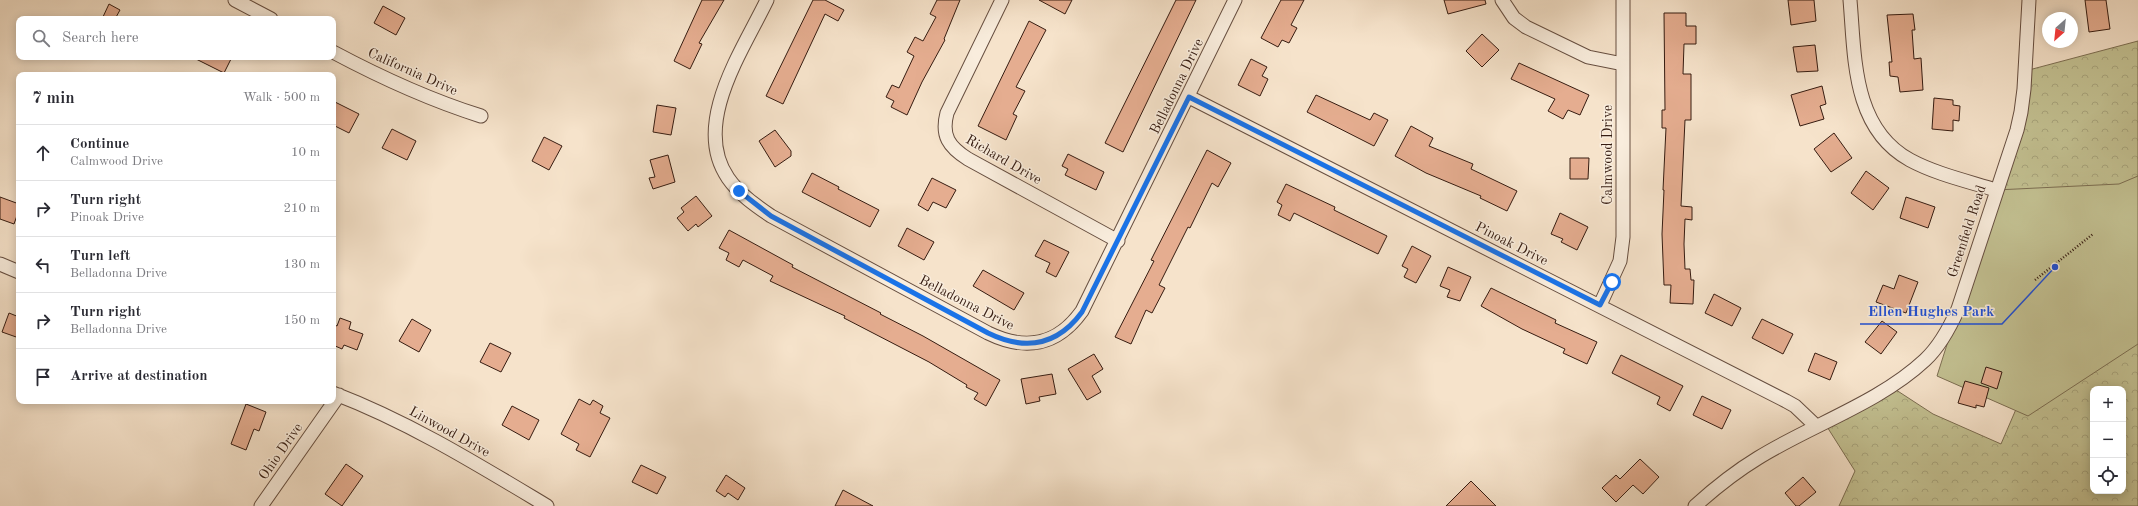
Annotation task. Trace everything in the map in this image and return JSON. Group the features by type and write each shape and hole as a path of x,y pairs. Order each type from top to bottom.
{"street":[{"path":"235,0 265,16"},
{"name":"Belladonna Drive","path":"767,0 732,70 718,107 714,130 716,153 727,178 752,203 771,216 988,333 1001,339 1023,345 1059,335 1076,319 1090,296 1118,241 1235,0"},
{"name":"Richard Drive","path":"1002,0 948,113 944,130 948,140 954,149 968,159 1118,241"},
{"path":"1502,0 1514,18 1526,27 1588,57 1623,64"},
{"name":"Calmwood Drive","path":"1600,305 1620,261 1623,237 1623,0"},
{"path":"1850,0 1859,86 1868,118 1887,143 1910,160 1996,190"},
{"name":"Greenfield Road","path":"1695,506 1726,478 1898,381 1926,359 1949,329 1958,309 2017,130 2021,112 2024,83 2029,0"},
{"name":"California Drive","path":"336,53 405,87 481,116"},
{"name":"Pinoak Drive","path":"1189,97 1786,400 1803,413 1816,426"},
{"path":"0,264 16,271"},
{"name":"Linwood Drive","path":"336,394 372,408 433,439 546,506"},
{"name":"Ohio Drive","path":"261,506 329,404"}],"path":[{"path":"2035,280 2093,234"}],"green space":[{"path":"2138,41 2138,506 1839,506 1855,471 1824,422 1890,386 1933,414 2001,444 2067,291 1972,268 2008,157 2025,71"},
{"path":"2138,176 2138,344 2028,416 1937,376 1996,190 2119,184"}],"building":[{"path":"702,0 724,0 699,43 702,44 690,69 674,61"},
{"path":"813,0 825,0 844,10 838,21 825,14 783,104 766,96"},
{"path":"937,0 960,0 944,39 945,40 922,82 907,115 891,107 894,101 886,97 892,85 899,88 914,56 907,52 915,37 923,41 936,17 930,14"},
{"path":"1039,0 1072,0 1065,14"},
{"path":"1176,0 1196,0 1123,152 1105,143"},
{"path":"1281,0 1304,0 1291,25 1297,28 1289,43 1282,40 1278,47 1261,38"},
{"path":"1444,0 1485,0 1486,4 1448,14"},
{"path":"1788,0 1814,0 1816,21 1791,25"},
{"path":"2085,0 2106,0 2110,29 2089,32"},
{"path":"109,4 120,10 117,16 103,16"},
{"path":"383,6 405,18 396,35 374,23"},
{"path":"1664,13 1686,13 1686,26 1696,26 1696,44 1684,44 1683,74 1691,74 1691,120 1685,120 1681,206 1692,207 1692,220 1685,219 1684,244 1685,269 1690,269 1691,280 1694,280 1693,304 1670,303 1671,285 1664,285 1662,234 1666,128 1662,128 1662,110 1665,110"},
{"path":"1913,14 1915,30 1912,30 1914,59 1921,58 1923,90 1900,92 1898,77 1890,76 1889,62 1892,62 1887,15"},
{"path":"1029,21 1046,30 1016,87 1025,91 1013,114 1017,116 1006,140 978,126"},
{"path":"1482,34 1499,50 1482,67 1466,51"},
{"path":"1815,45 1818,71 1797,72 1793,47"},
{"path":"1251,59 1267,67 1262,76 1268,79 1260,96 1238,85"},
{"path":"198,60 230,60 224,72"},
{"path":"1519,63 1589,95 1580,115 1568,110 1563,119 1548,111 1555,99 1511,79"},
{"path":"1822,86 1826,104 1820,106 1824,119 1800,126 1791,95"},
{"path":"1316,95 1370,120 1374,113 1388,120 1374,146 1307,112"},
{"path":"1934,98 1953,100 1953,105 1960,106 1959,121 1953,120 1953,131 1932,129"},
{"path":"336,102 359,114 349,133 336,126"},
{"path":"657,105 676,108 671,135 653,132"},
{"path":"1411,126 1433,138 1429,146 1473,164 1471,169 1517,191 1507,211 1480,198 1481,196 1426,173 1395,156"},
{"path":"392,129 416,141 407,160 382,148"},
{"path":"775,130 791,151 791,156 775,167 759,141"},
{"path":"1834,133 1852,158 1831,172 1814,149"},
{"path":"544,137 562,146 549,170 532,161"},
{"path":"1207,150 1231,163 1218,187 1212,183 1190,228 1188,227 1159,285 1165,288 1152,313 1146,310 1131,344 1115,337 1154,261 1151,260"},
{"path":"1068,154 1104,172 1096,190 1065,175 1068,169 1062,166"},
{"path":"668,155 675,182 653,189 649,178 655,177 650,160"},
{"path":"1570,158 1589,158 1588,179 1570,179"},
{"path":"1866,171 1889,188 1873,210 1851,193"},
{"path":"812,173 839,187 838,189 879,210 870,227 802,192"},
{"path":"932,178 956,190 946,208 933,202 928,211 918,205"},
{"path":"1286,184 1335,207 1334,210 1387,236 1378,254 1294,213 1290,221 1278,215 1282,205 1277,202"},
{"path":"696,196 712,216 698,227 696,224 688,231 677,218 684,212 681,208"},
{"path":"0,197 16,203 16,218 14,224 0,219"},
{"path":"1906,197 1935,207 1928,228 1900,218"},
{"path":"1560,213 1588,227 1577,250 1561,242 1563,239 1551,234"},
{"path":"907,228 934,242 924,260 898,246"},
{"path":"729,230 793,265 792,267 881,313 880,314 923,336 1000,380 986,406 974,399 978,393 966,387 967,385 929,362 844,318 845,316 770,281 773,276 743,260 739,267 726,260 729,253 719,248"},
{"path":"1044,240 1069,252 1056,277 1046,272 1050,263 1035,256"},
{"path":"1412,246 1431,256 1416,283 1404,277 1408,269 1402,266"},
{"path":"1448,267 1471,277 1460,301 1447,297 1450,290 1440,286"},
{"path":"983,270 1024,293 1014,310 973,286"},
{"path":"1899,275 1918,282 1906,313 1876,302 1883,285 1894,289"},
{"path":"1491,288 1556,320 1555,323 1597,342 1587,364 1563,353 1565,349 1522,329 1481,306"},
{"path":"1714,294 1741,308 1732,326 1705,313"},
{"path":"9,313 16,316 16,337 2,332"},
{"path":"340,318 351,322 349,329 363,334 357,350 344,345 342,349 336,346 337,326"},
{"path":"412,319 431,330 419,352 399,341"},
{"path":"1762,319 1793,334 1783,354 1752,338"},
{"path":"1882,321 1897,332 1881,354 1865,342"},
{"path":"490,343 511,353 501,372 480,362"},
{"path":"1815,353 1837,362 1830,380 1808,371"},
{"path":"1094,354 1103,369 1092,376 1101,392 1087,400 1068,369"},
{"path":"1621,355 1683,386 1670,411 1657,404 1660,397 1612,373"},
{"path":"1986,367 2002,372 1997,389 1981,383"},
{"path":"1052,374 1056,394 1039,397 1040,401 1026,404 1021,379"},
{"path":"1965,381 1989,388 1984,407 1976,405 1976,408 1958,403"},
{"path":"1702,396 1731,410 1722,429 1693,415"},
{"path":"579,399 590,405 593,400 603,406 600,413 610,418 590,457 576,450 579,444 561,434"},
{"path":"246,404 266,412 259,431 254,429 246,450 231,444"},
{"path":"512,406 539,420 529,440 502,425"},
{"path":"1640,459 1659,477 1643,494 1633,485 1616,502 1602,488 1616,475 1620,479"},
{"path":"346,464 363,476 342,506 325,494"},
{"path":"641,465 666,477 657,494 632,482"},
{"path":"726,475 745,488 738,500 728,493 725,497 716,491"},
{"path":"1803,477 1816,492 1799,506 1796,506 1785,493"},
{"path":"1471,481 1496,506 1446,506"},
{"path":"843,490 873,506 835,506"}],"place":[{"name":"Ellen Hughes Park","path":"2055,267"}],"route":[{"path":"739,191 752,203 771,216 988,333 1012,343 1023,345 1035,343 1059,335 1082,312 1189,97 1600,305 1612,282"}]}
